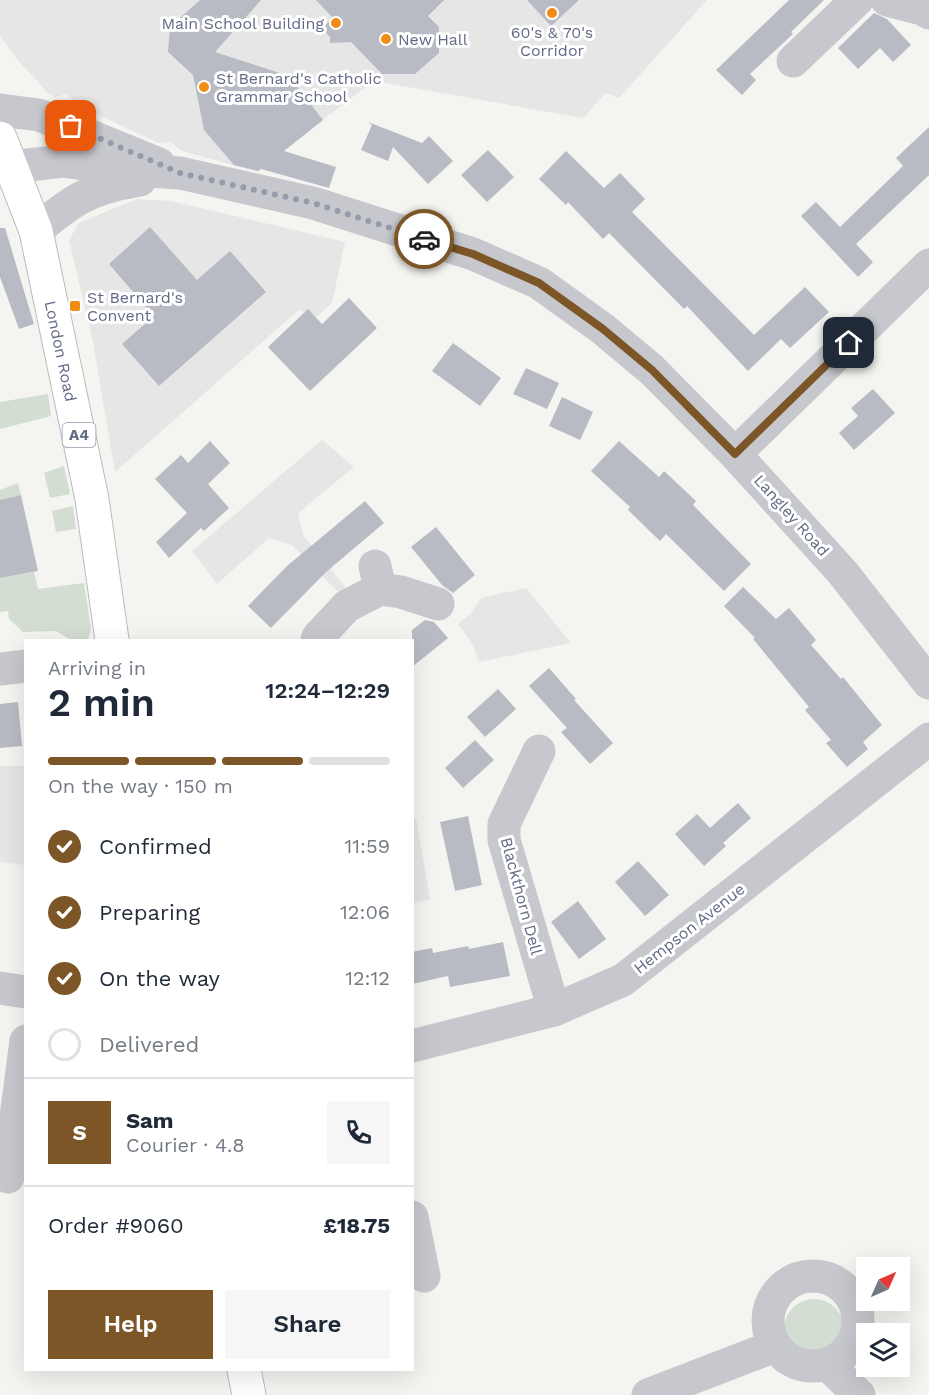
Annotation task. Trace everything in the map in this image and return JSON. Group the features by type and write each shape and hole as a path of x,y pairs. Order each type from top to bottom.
{"main road":[{"name":"London Road","path":"6,153 36,231 92,500 112,639"},
{"path":"244,1371 249,1395"}],"street":[{"path":"793,61 857,0"},
{"path":"886,0 926,7"},
{"name":"Langley Road","path":"0,110 39,115 180,173"},
{"name":"Langley Road","path":"6,153 116,169 180,173 313,203 473,254 539,283 603,329 652,370 735,454 843,573 929,683"},
{"name":"Langley Road","path":"36,231 67,205 96,190 115,184 180,173"},
{"path":"735,454 929,265"},
{"path":"318,639 347,606 378,577 401,592 438,604"},
{"path":"0,669 24,666"},
{"name":"Hempson Avenue","path":"414,1045 554,1010 623,980 929,739"},
{"name":"Blackthorn Dell","path":"539,751 504,824 504,840 554,1010"},
{"path":"0,988 24,992"},
{"path":"8,1177 24,1056"},
{"path":"414,1227 424,1276"},
{"path":"806,1276 820,1276 835,1281 847,1291 855,1303 858,1318 857,1333 851,1346 840,1358 827,1364 816,1367 792,1362 775,1346 769,1332 768,1317 771,1303 779,1290 791,1281 806,1276"},
{"path":"648,1395 775,1346"},
{"path":"827,1364 860,1395"}],"shaded area":[{"name":"St Bernard's Catholic Grammar School","path":"0,0 707,0 619,98 606,93 583,118 374,81 255,171 182,151 170,142 158,143 93,112 66,94 55,97 48,93 15,57 0,35"},
{"path":"137,199 171,201 345,242 332,303 317,317 299,310 115,472 93,342 69,240 79,223"},
{"path":"48,394 51,416 0,429 0,402"},
{"path":"322,440 354,467 298,513 303,535 346,588 339,593 292,545 269,538 217,584 192,551"},
{"path":"64,466 70,494 50,498 44,473"},
{"path":"18,483 21,495 0,500 0,490"},
{"path":"73,506 76,529 56,532 52,511"},
{"path":"34,572 38,589 84,583 91,629 88,639 69,639 56,631 23,632 9,619 8,611 0,612 0,578"},
{"path":"526,588 571,643 479,662 472,643 458,624 471,613 481,598"},
{"path":"0,766 24,766 24,865 0,862"},
{"path":"414,818 416,818 430,899 414,903"},
{"path":"808,1299 820,1299 831,1304 839,1312 844,1329 842,1341 831,1354 820,1359 808,1359 797,1354 789,1346 784,1335 784,1323 789,1312 797,1304"}],"building":[{"path":"200,0 261,0 215,52 289,76 323,120 284,151 336,167 329,188 261,169 258,171 234,165 204,130 193,75 168,52 170,27"},
{"name":"New Hall","path":"316,0 444,0 428,16 439,27 439,53 415,74 382,74 351,42 330,43 330,37 322,28 333,18"},
{"name":"60's & 70's Corridor","path":"527,0 579,0 551,26"},
{"path":"789,0 824,0 791,32 793,34 750,74 756,80 742,95 716,70"},
{"path":"874,13 887,19 911,45 893,62 880,48 858,69 838,48"},
{"path":"368,122 422,143 429,136 453,161 428,184 393,147 388,161 361,150 372,125"},
{"path":"929,127 929,175 856,244 873,262 858,277 801,216 816,202 840,227 903,166 896,158"},
{"path":"488,150 514,177 487,202 461,175"},
{"path":"566,151 604,188 620,173 645,199 632,212 754,335 805,287 829,312 790,348 781,339 748,371 687,306 684,309 609,233 603,239 568,202 566,205 539,179"},
{"path":"150,227 197,280 230,251 266,292 159,386 122,344 154,316 109,264"},
{"path":"0,228 5,228 34,324 19,329 0,277"},
{"path":"349,298 377,328 310,391 268,347 308,309 322,324"},
{"path":"453,343 501,378 480,406 432,371"},
{"path":"526,368 559,383 547,409 513,394"},
{"path":"873,389 895,413 854,450 839,433 858,416 851,408"},
{"path":"562,397 593,412 580,440 549,426"},
{"path":"210,441 230,463 208,484 229,508 204,531 201,528 169,558 156,542 187,513 155,479 181,455 188,463"},
{"path":"619,441 659,477 664,471 696,501 693,505 751,564 724,591 666,534 660,541 628,510 630,507 591,471"},
{"path":"21,495 38,571 0,578 0,500"},
{"path":"365,501 384,523 326,572 271,628 248,606 287,566"},
{"path":"436,527 475,575 453,593 442,585 411,547"},
{"path":"743,587 776,619 789,608 816,640 811,645 841,679 843,677 882,725 863,742 868,749 847,767 826,743 831,740 805,710 809,707 753,639 755,638 724,606"},
{"path":"425,620 434,622 448,638 414,665 412,630"},
{"path":"549,668 613,743 590,764 561,732 567,728 529,686"},
{"path":"498,689 516,709 485,737 467,717"},
{"path":"18,702 22,746 0,748 0,704"},
{"path":"475,740 494,760 463,788 445,768"},
{"path":"738,803 751,818 723,843 726,846 704,866 675,834 697,814 710,828"},
{"path":"468,816 482,885 455,891 440,822"},
{"path":"638,861 669,895 645,916 615,882"},
{"path":"578,901 606,939 579,959 551,922"},
{"path":"503,942 510,976 450,987 448,976 414,984 414,952 432,948 433,953 468,946 469,949"}],"way so far":[{"path":"71,126 180,173 313,203 424,239"}],"place":[{"name":"60's & 70's Corridor","path":"552,13"},
{"name":"Main School Building","path":"336,23"},
{"name":"New Hall","path":"386,39"},
{"name":"St Bernard's Catholic Grammar School","path":"204,87"},
{"name":"St Bernard's Convent","path":"75,306"}],"route":[{"path":"424,239 473,254 539,283 603,329 652,370 735,454 849,343"}]}
